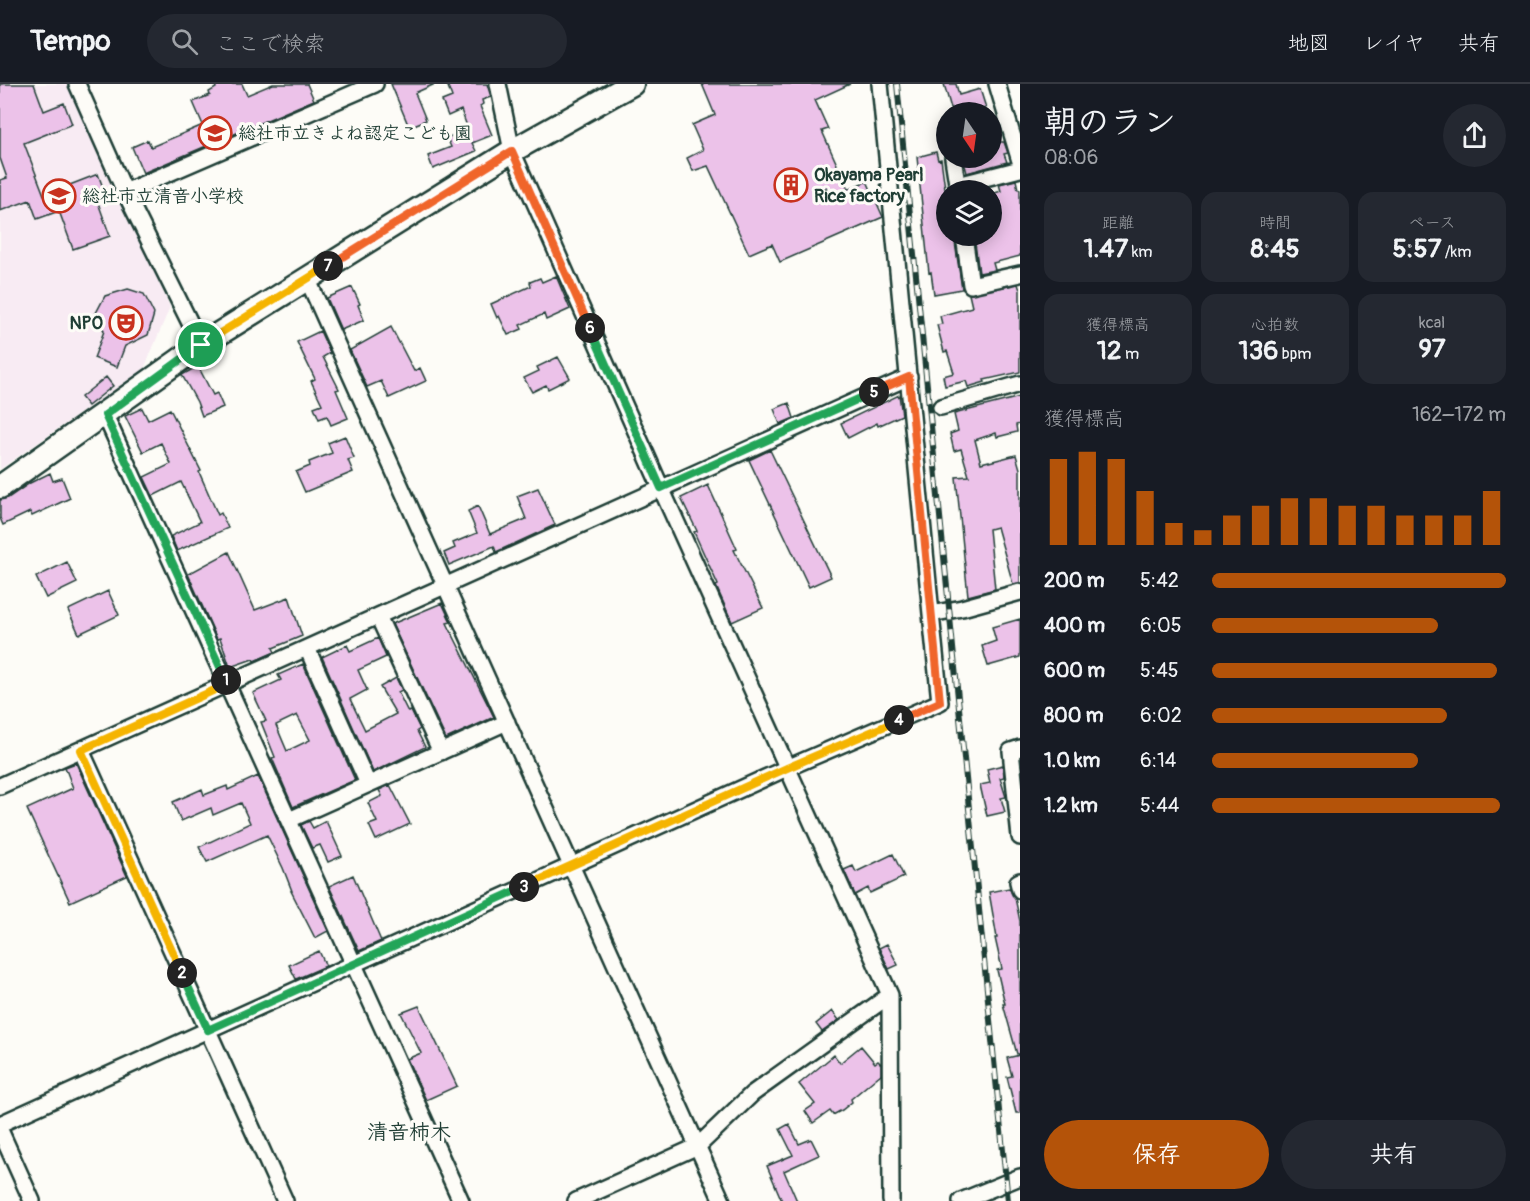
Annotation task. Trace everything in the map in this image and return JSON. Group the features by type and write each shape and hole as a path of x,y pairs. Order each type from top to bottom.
{"main road":[{"path":"0,487 201,345 512,151 632,84"}],"street":[{"path":"77,84 125,192 201,345"},
{"path":"125,192 375,84"},
{"path":"498,84 512,151 890,995 891,1201"},
{"path":"0,1124 787,768 940,702 880,84"},
{"path":"997,84 1016,133 1020,161"},
{"path":"984,180 1020,169"},
{"path":"965,246 971,285 1020,274"},
{"path":"307,279 722,1201"},
{"path":"0,786 909,377"},
{"path":"941,407 1020,384"},
{"path":"105,415 461,1201"},
{"path":"931,614 1020,592"},
{"path":"378,616 441,752"},
{"path":"307,648 368,784"},
{"path":"289,820 507,722"},
{"path":"1020,748 1011,751 1020,837"},
{"path":"81,750 285,1201"},
{"path":"1020,881 1018,882 1020,890"},
{"path":"576,1201 698,1146 752,1094 890,995"},
{"path":"0,1130 32,1201"},
{"path":"961,1201 1020,1178"}],"shaded area":[{"name":"総社市立清音小学校","path":"0,84 67,84 170,307 144,369 0,469"}],"building":[{"path":"0,84 34,84 44,111 64,103 72,124 24,143 44,195 98,174 105,193 96,197 110,236 73,249 59,211 37,219 30,200 0,211 0,180 7,178 0,158"},
{"name":"総社市立きよね認定こども園","path":"215,84 242,84 247,95 273,84 307,84 314,100 143,173 132,147 148,140 151,147 203,125 193,102 210,95 209,92 216,88"},
{"path":"391,84 435,84 415,93 426,120 409,127"},
{"path":"447,84 487,84 491,97 482,100 483,104 480,106 492,135 472,143 476,151 433,169 428,156 451,147 447,138 468,129 461,110 448,116 442,101 452,97"},
{"path":"702,84 850,84 815,100 828,129 822,131 848,189 867,181 883,217 780,262 772,244 749,254 708,166 693,171 687,158 703,150 692,125 715,115"},
{"path":"944,84 956,84 959,95 980,89 984,102 949,102"},
{"path":"1002,142 1008,153 1004,154 1007,162 1002,163"},
{"path":"936,152 936,168 942,168 944,180 936,180 936,246 956,246 962,289 934,294 931,272 929,273 917,157"},
{"path":"966,168 985,168 967,173"},
{"path":"1016,180 1018,189 1020,189 1020,256 993,263 995,270 979,273 975,246 1002,246 1002,183"},
{"path":"556,276 570,309 546,320 544,314 520,325 522,329 508,335 491,304 531,286 530,282 540,278 542,282"},
{"path":"1018,284 1020,290 1020,372 984,380 985,382 968,387 966,381 945,386 943,376 954,373 947,351 944,352 937,325 942,324 940,316 972,307 969,294"},
{"path":"352,287 364,320 341,330 327,298"},
{"name":"NPO","path":"128,289 144,294 154,314 148,335 125,346 117,367 94,358 104,331 96,313 105,296"},
{"path":"391,327 414,371 420,368 426,381 389,398 381,381 367,387 350,350"},
{"path":"320,331 330,353 323,357 339,389 336,390 348,418 331,425 327,416 319,419 314,407 322,404 311,381 315,379 297,342"},
{"path":"558,357 570,378 548,389 546,385 532,392 524,378 539,371 537,367"},
{"path":"198,366 213,395 217,393 223,407 202,416 182,375"},
{"path":"106,377 113,386 88,406 81,397"},
{"path":"899,395 902,415 878,426 877,423 848,438 841,423"},
{"path":"1020,397 1020,424 1016,425 1017,432 997,437 996,433 975,440 981,463 1016,455 1020,469 1020,583 1013,584 997,527 989,529 995,589 968,596 956,477 969,476 961,449 954,451 950,434 958,431 954,414"},
{"path":"789,403 794,418 780,424 774,409"},
{"path":"142,408 148,420 170,409 201,471 199,472 218,515 221,513 228,528 177,551 171,536 200,522 181,482 153,496 144,477 171,464 161,443 143,452 125,416"},
{"path":"345,436 354,458 348,460 353,472 305,492 296,472 310,466 309,462 332,453 328,443"},
{"path":"770,450 831,577 809,587 749,460"},
{"path":"50,473 53,481 62,478 70,498 32,516 30,512 3,525 0,518 0,500 8,498"},
{"path":"708,485 737,549 734,550 763,608 732,622 694,532 697,531 681,498"},
{"path":"538,488 555,525 496,552 494,546 449,565 444,553 455,548 453,543 477,533 468,511 478,506 490,534 526,519 517,496"},
{"path":"229,552 255,610 289,597 302,636 273,648 275,652 254,661 253,659 230,667 220,638 217,639 188,574"},
{"path":"67,562 77,583 46,598 36,577"},
{"path":"108,591 119,615 79,634 68,610"},
{"path":"442,603 451,622 447,623 494,717 446,739 392,624"},
{"path":"1020,619 1020,657 988,666 982,646 996,641 992,627"},
{"path":"378,638 386,657 358,670 367,690 350,699 365,730 396,714 380,687 396,678 402,690 398,692 420,729 417,731 425,747 373,772 322,657 347,645 350,651"},
{"path":"303,664 355,780 293,807 272,758 275,757 261,722 266,721 253,693 281,680 278,675","holes":["297,715 310,740 287,751 276,725"]},
{"path":"76,763 127,876 70,902 27,809 73,788 65,767"},
{"path":"1003,765 1004,777 1000,778 1006,797 1001,798 1005,812 987,816 980,785 990,783 987,769"},
{"path":"258,776 328,931 315,938 291,891 267,835 207,862 199,847 250,823 241,803 213,815 211,808 181,821 173,802 202,789 204,795 227,786 228,790"},
{"path":"390,785 410,824 376,840 369,825 377,822 368,803 382,796 379,790"},
{"path":"309,821 313,828 326,821 342,856 328,862 320,845 312,848 301,825"},
{"path":"893,854 904,877 870,893 868,888 855,895 844,870 853,866 856,872"},
{"path":"353,875 381,941 359,951 329,886"},
{"path":"1009,888 1015,898 1020,921 1020,1054 1017,1054 1003,1004 1005,1004 997,970 1002,969 989,892"},
{"path":"887,944 898,965 889,969 879,948"},
{"path":"319,951 326,966 296,979 289,965"},
{"path":"419,1006 457,1086 426,1100 407,1059 421,1053 401,1013"},
{"path":"832,1011 839,1020 822,1032 816,1024"},
{"path":"861,1046 875,1063 878,1061 881,1064 881,1074 851,1099 852,1102 842,1110 833,1115 830,1111 813,1123 805,1111 815,1104 799,1084 834,1055 840,1063"},
{"path":"1020,1055 1020,1113 1016,1113 1007,1077 1012,1076 1007,1058"},
{"path":"789,1124 799,1144 811,1139 819,1155 784,1171 797,1201 782,1201 767,1166 793,1155 780,1129"}],"railway":[{"path":"897,84 1008,1201"}],"place":[{"name":"総社市立きよね認定こども園","path":"215,133"},
{"name":"Okayama Pearl Rice factory","path":"791,185"},
{"name":"総社市立清音小学校","path":"59,196"},
{"name":"NPO","path":"126,323"}],"district":[{"name":"清音柿木","path":"409,1132"}],"route":[{"path":"512,151 661,488 909,377 940,702 787,768 208,1030 81,750 228,684 105,415 201,345 512,151"}]}
